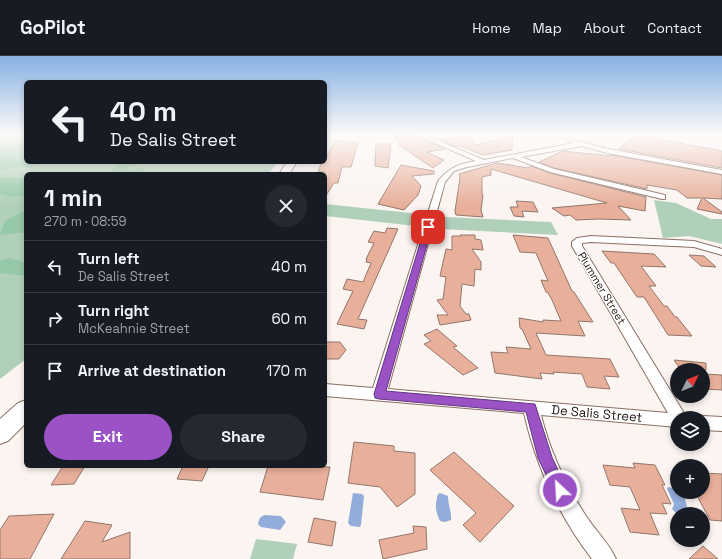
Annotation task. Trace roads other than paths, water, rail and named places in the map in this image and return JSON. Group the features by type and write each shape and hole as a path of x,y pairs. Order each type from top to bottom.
{"main road":[{"path":"0,434 24,411"}],"street":[{"path":"476,158 482,161"},
{"path":"379,394 442,180 447,174 456,168 498,158"},
{"path":"519,158 552,171 662,197"},
{"path":"648,158 722,172"},
{"name":"Plummer Street","path":"673,411 577,246 577,242 580,240 591,239 694,244 709,247 722,252"},
{"name":"De Salis Street","path":"327,390 670,418"},
{"path":"531,408 545,458 564,499 593,544 605,559"},
{"path":"710,423 722,424"}],"water":[{"path":"668,487 670,487 670,495 667,489"},
{"path":"353,493 362,494 364,496 360,527 351,526 348,523"},
{"path":"440,493 448,496 451,520 445,522 440,521 436,511 437,498 438,494"},
{"path":"672,499 685,499 687,507 673,507 674,504"},
{"path":"263,515 281,516 286,522 280,530 261,527 258,524 259,521"}]}
